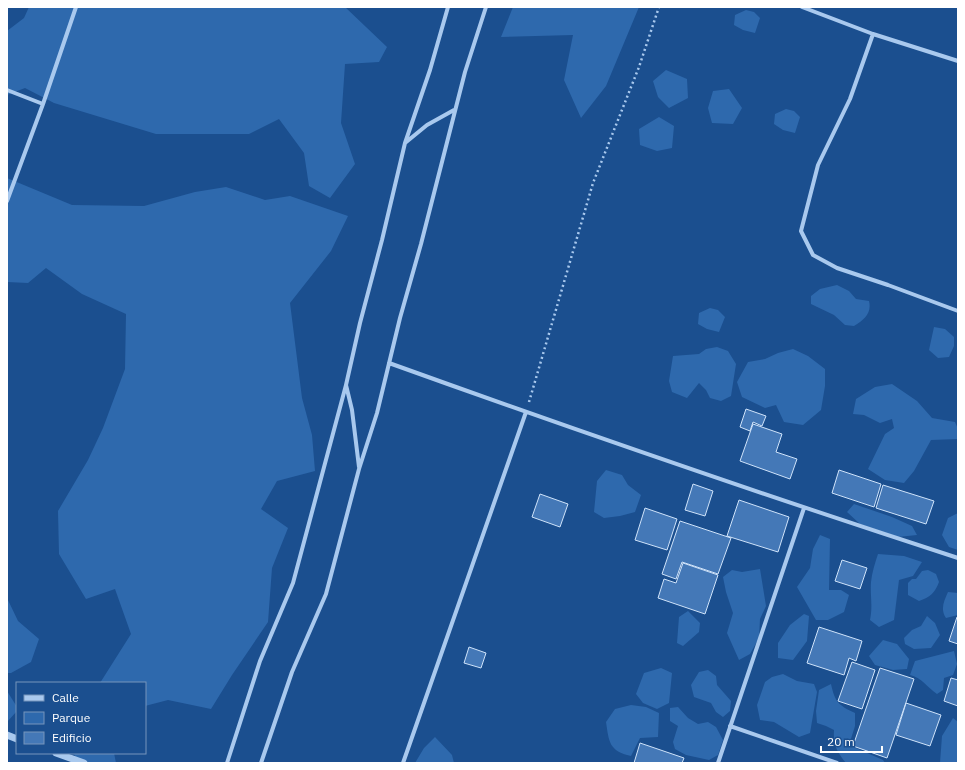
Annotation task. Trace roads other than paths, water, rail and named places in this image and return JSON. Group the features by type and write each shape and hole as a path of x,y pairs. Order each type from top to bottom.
{"street":[{"path":"7,201 43,104 76,7"},
{"path":"227,763 260,661 293,583 346,385 405,144 430,70 448,7"},
{"path":"261,763 292,672 326,594 359,469 377,413 454,110 486,7"},
{"path":"802,7 873,34 958,61"},
{"path":"873,34 850,99 818,165 801,231 813,255 837,268 958,311"},
{"path":"7,90 43,104"},
{"path":"405,144 427,125 454,110"},
{"path":"389,363 804,508 958,558"},
{"path":"346,385 352,410 359,469"},
{"path":"403,763 526,412"},
{"path":"718,763 804,508"},
{"path":"730,726 837,763"},
{"path":"59,754 84,763"}]}
